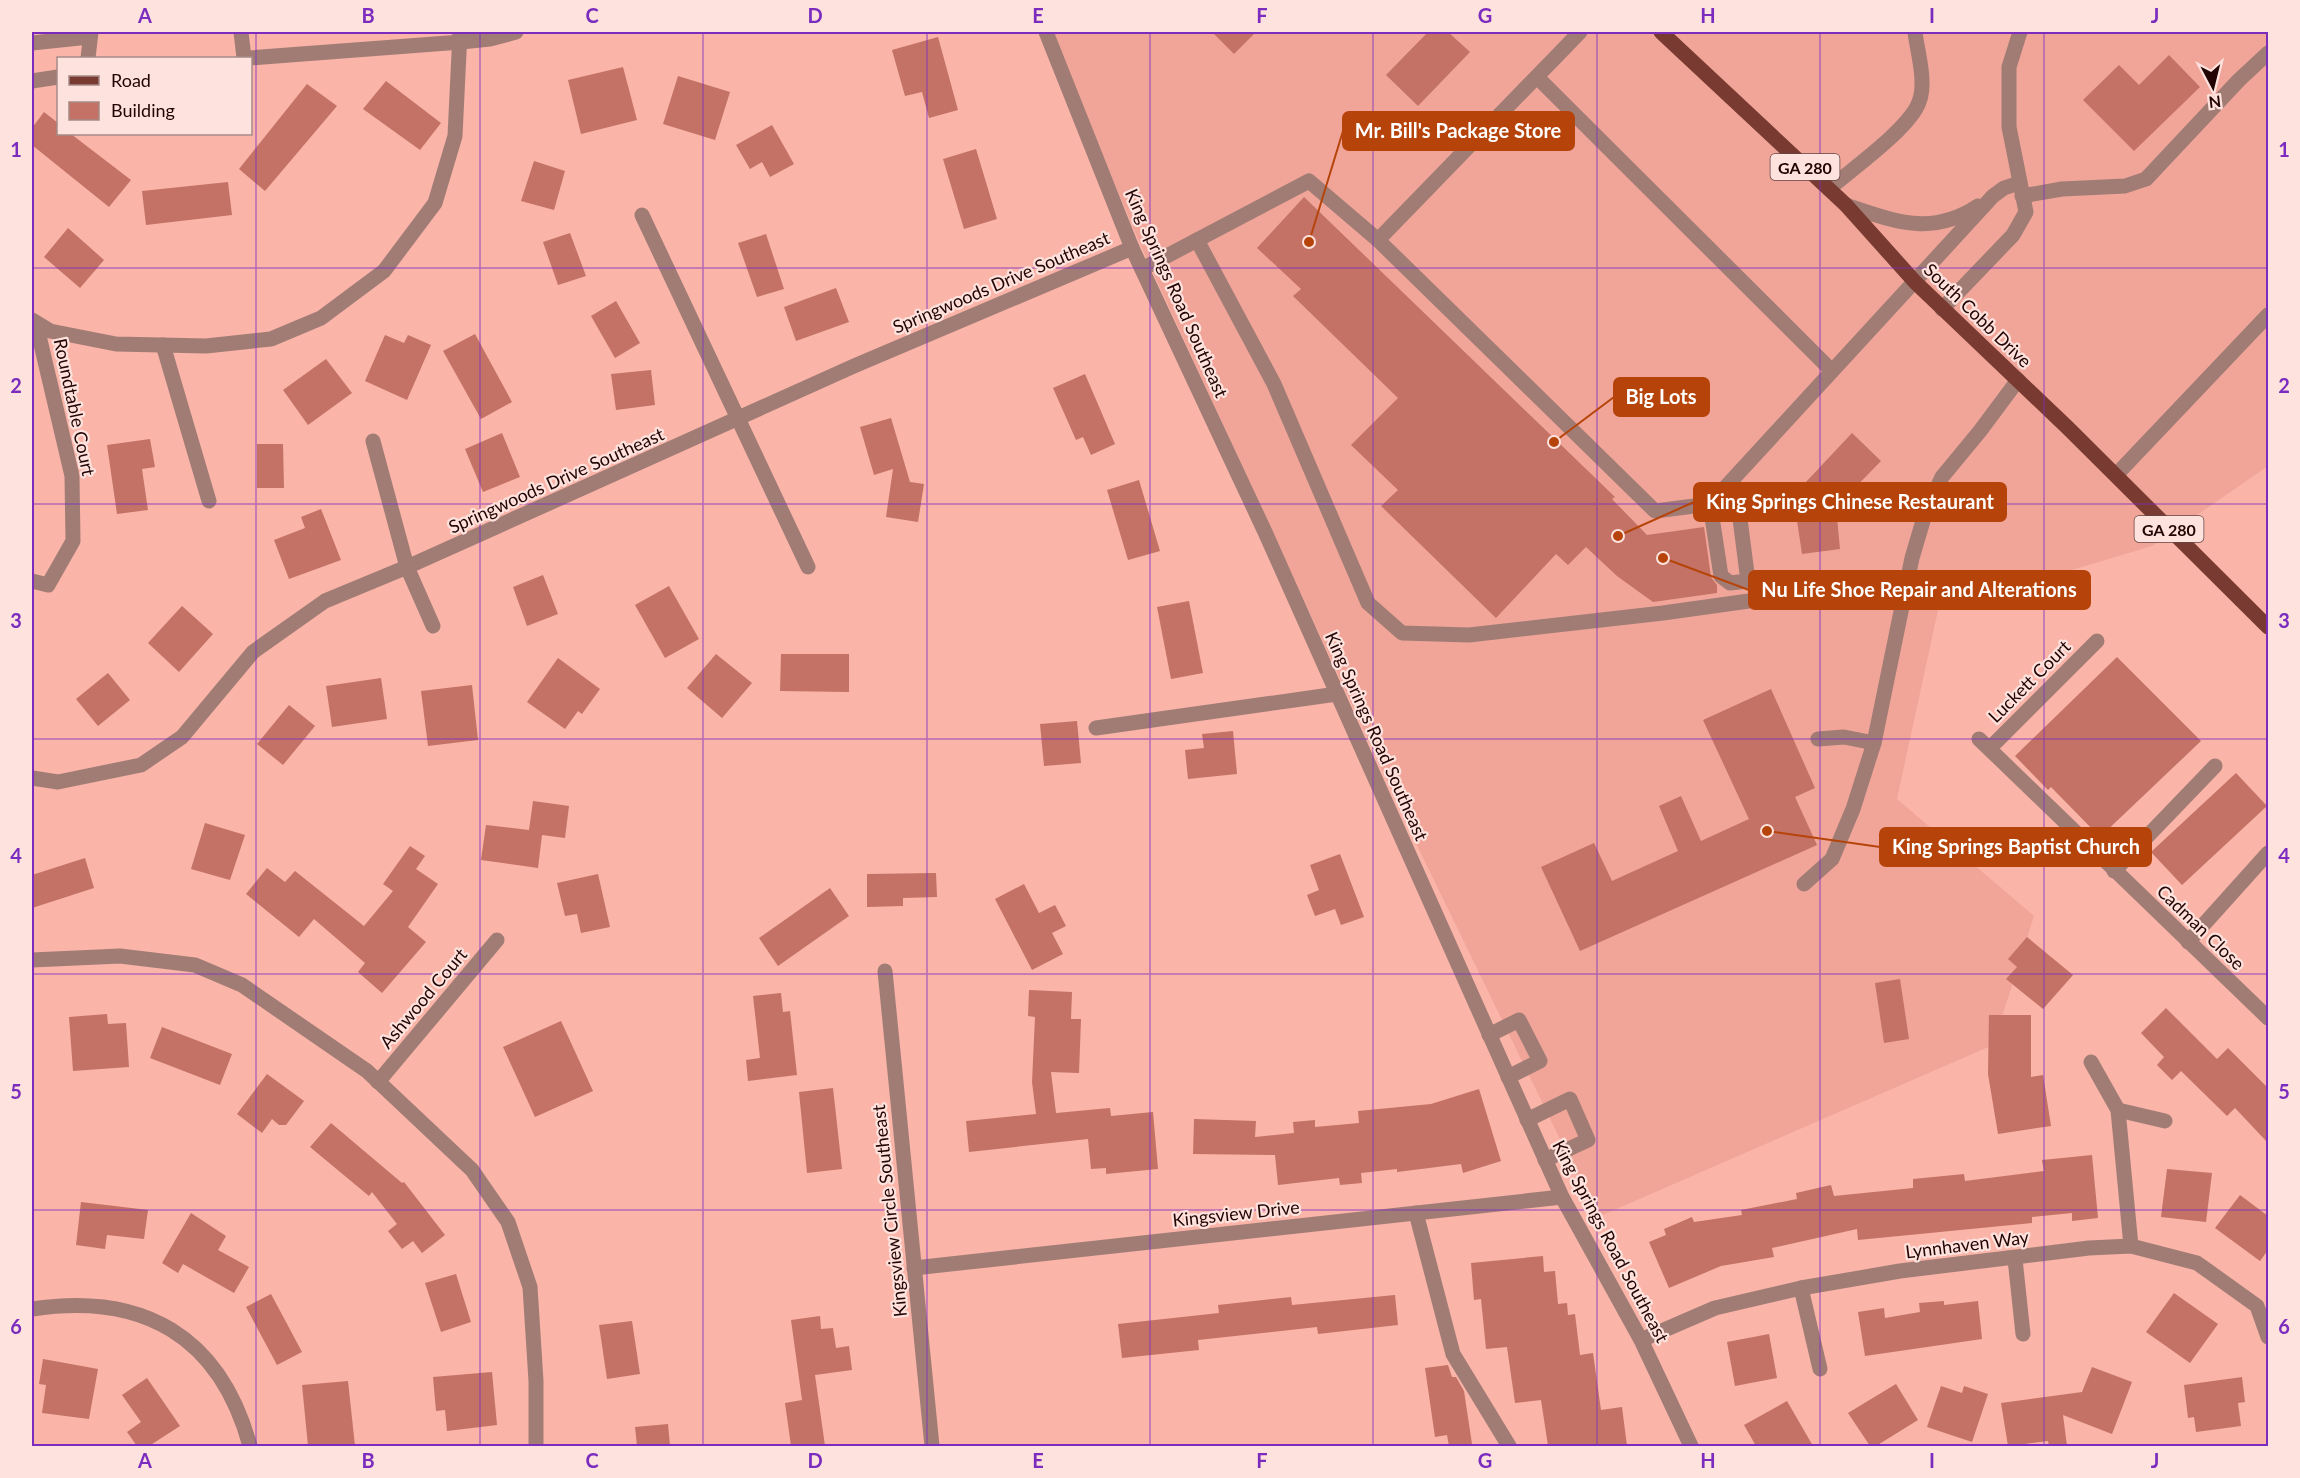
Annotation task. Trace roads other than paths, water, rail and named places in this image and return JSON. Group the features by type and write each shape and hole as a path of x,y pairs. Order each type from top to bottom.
{"main road":[{"name":"South Cobb Drive","path":"1661,32 1846,205 1915,282 2018,380 2268,627"}],"street":[{"path":"241,32 244,57"},
{"path":"252,58 460,37 490,39 516,32"},
{"name":"King Springs Road Southeast","path":"1046,32 1132,248 1337,694 1545,1160 1562,1197 1641,1340 1691,1446"},
{"path":"1378,240 1580,32"},
{"path":"1829,189 1907,122 1920,101 1915,32"},
{"path":"1942,309 2013,235 2026,212 2009,127 2009,67 2020,32"},
{"path":"32,43 90,34 88,57"},
{"path":"34,321 50,331 116,344 206,346 271,339 321,318 384,271 435,203 455,136 460,37"},
{"path":"1846,205 1900,222 1921,226 1964,216 2004,188 2021,190 2125,186 2146,179 2239,80 2268,53"},
{"path":"1537,76 1832,372"},
{"path":"32,81 57,77"},
{"path":"1142,269 1309,181 1378,240 1655,512 1710,504 1993,196"},
{"path":"642,215 808,567"},
{"path":"1197,240 1274,384 1368,603 1402,633 1469,635 1663,613 1907,579"},
{"name":"Springwoods Drive Southeast","path":"32,778 57,782 141,765 182,737 253,652 325,601 739,420 855,366 1132,248"},
{"path":"2115,475 2268,315"},
{"name":"Roundtable Court","path":"32,580 48,585 73,541 72,476 34,321"},
{"path":"163,345 209,501"},
{"path":"1804,884 1832,859 1853,809 1874,743 1907,579 1925,514 1942,477 2018,380"},
{"path":"373,441 407,567 433,626"},
{"path":"1710,504 1721,576 1730,583 1748,581 1740,519 1731,483"},
{"name":"Luckett Court","path":"1984,744 2097,641"},
{"path":"1096,728 1337,694"},
{"path":"1818,739 1844,737 1874,743"},
{"name":"Cadman Close","path":"1984,744 2268,1018"},
{"path":"2114,871 2215,766"},
{"path":"2188,942 2268,853"},
{"name":"Ashwood Court","path":"378,1082 497,940"},
{"path":"32,960 120,956 195,964 242,985 367,1071 472,1170 508,1222 530,1287 536,1381 536,1446"},
{"name":"Kingsview Circle Southeast","path":"885,971 932,1446"},
{"path":"1489,1035 1519,1020 1539,1061 1508,1077"},
{"path":"2091,1062 2118,1110 2131,1246"},
{"path":"1527,1120 1570,1099 1588,1140 1545,1160"},
{"path":"2118,1110 2165,1121"},
{"name":"Kingsview Drive","path":"914,1268 1562,1197"},
{"path":"1416,1213 1453,1354 1509,1446"},
{"name":"Lynnhaven Way","path":"1641,1340 1715,1308 1801,1288 1900,1271 2015,1259 2089,1248 2131,1246 2197,1263 2263,1303 2268,1337"},
{"path":"2015,1259 2023,1334"},
{"path":"1801,1288 1820,1369"},
{"path":"32,1308 75,1303 113,1307 137,1312 184,1338 208,1361 226,1387 241,1415 250,1446"}],"place":[{"name":"Mr. Bill's Package Store","path":"1309,242"},
{"name":"Big Lots","path":"1554,442"},
{"name":"King Springs Chinese Restaurant","path":"1618,536"},
{"name":"Nu Life Shoe Repair and Alterations","path":"1663,558"},
{"name":"King Springs Baptist Church","path":"1767,831"}]}
